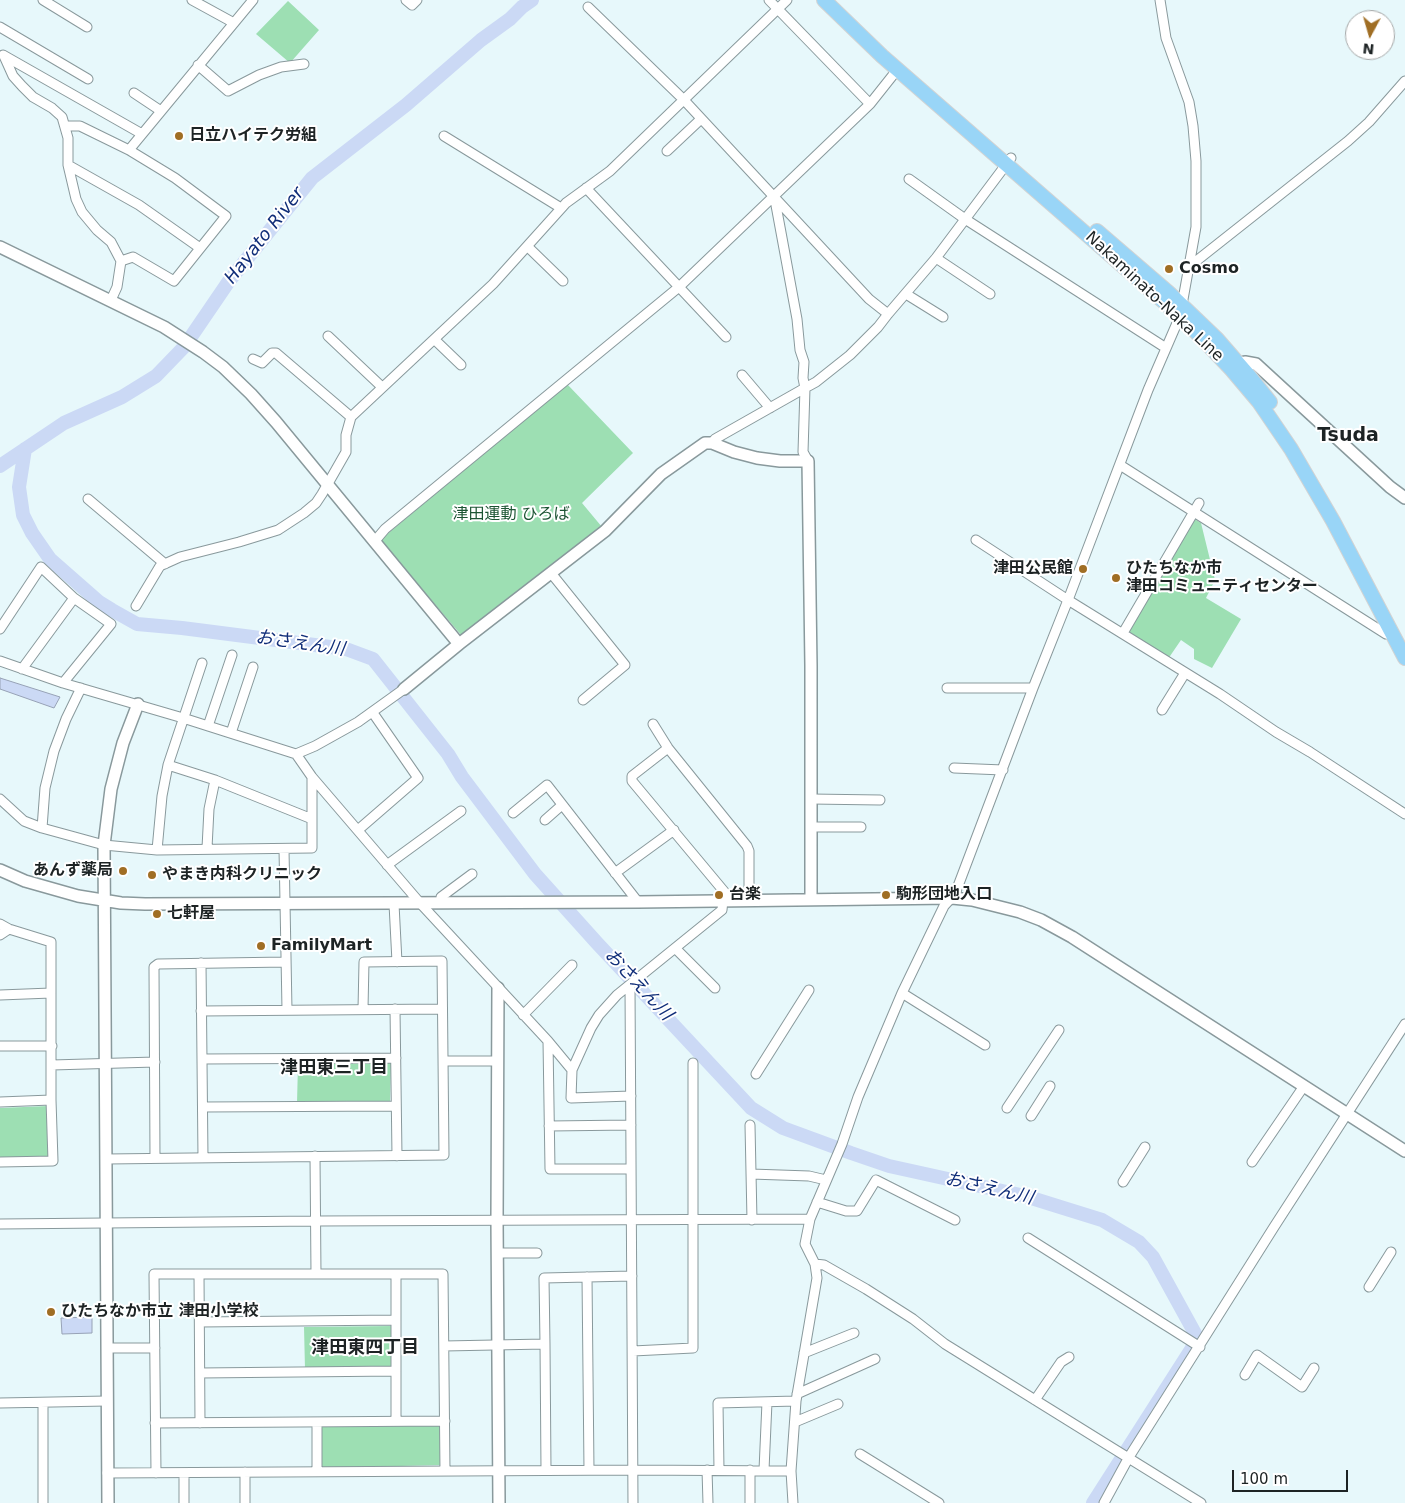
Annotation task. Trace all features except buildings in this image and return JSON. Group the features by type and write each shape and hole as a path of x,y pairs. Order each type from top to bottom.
{"main road":[{"name":"Nakaminato-Naka Line","path":"824,0 897,70 1009,161"},
{"name":"Nakaminato-Naka Line","path":"837,0 1009,161 1180,310 1217,339 1265,395 1312,465 1405,639"},
{"name":"Nakaminato-Naka Line","path":"1180,310 1259,402 1292,449 1329,514 1405,658"}],"street":[{"path":"43,0 87,27"},
{"path":"192,0 234,23"},
{"path":"129,150 253,0"},
{"path":"406,0 412,5 417,0"},
{"path":"769,0 870,104"},
{"path":"136,606 160,566 180,557 278,530 304,514 316,503 346,452 346,435 351,417 435,340 492,284 528,247 561,208 610,171 787,0"},
{"path":"793,1503 790,1471 796,1398 817,1278 815,1264 805,1244 810,1219 836,1154 842,1144 858,1097 902,993 944,906 952,898 1180,310 1196,227 1194,126 1189,102 1166,38 1160,0"},
{"path":"588,7 684,100 869,299 888,314"},
{"path":"0,27 88,79"},
{"path":"2,55 13,76 22,86 33,97 52,108 62,117 66,126 68,165 76,198 82,212 97,230 111,242 121,261 116,287 111,300"},
{"path":"2,55 142,134"},
{"path":"198,65 228,91 259,75 281,67 304,64"},
{"path":"374,542 385,529 679,287 775,198 870,104 897,70"},
{"path":"1190,262 1195,262 1348,141 1369,122 1405,81"},
{"path":"134,93 161,111"},
{"path":"667,151 701,119"},
{"path":"66,126 80,126 129,150 175,178 226,216 174,281 133,257 121,261"},
{"path":"444,136 561,208"},
{"path":"712,443 715,439 816,382 850,355 878,327 936,258 1009,161"},
{"path":"68,165 139,205 200,248"},
{"path":"909,179 965,219 1166,348"},
{"path":"586,188 726,337"},
{"path":"775,198 797,319 800,350 804,362 803,452 808,461 811,666 811,899"},
{"path":"0,247 164,327 203,352 222,367 251,394 276,422 459,644"},
{"path":"528,247 563,281"},
{"path":"936,258 990,294"},
{"path":"906,294 943,317"},
{"path":"328,336 382,387"},
{"path":"435,340 461,365"},
{"path":"253,359 262,363 272,353 276,353 351,417"},
{"path":"1239,364 1245,362 1256,364 1390,487 1405,498"},
{"path":"742,375 770,408"},
{"path":"1265,395 1277,382"},
{"path":"296,754 315,746 373,713 393,698 459,644 605,531 631,503 672,465 705,443 712,443 734,452 757,458 780,461 808,461"},
{"path":"1120,465 1386,634 1392,633"},
{"path":"88,499 165,564"},
{"path":"1123,633 1199,503"},
{"path":"976,540 1405,814"},
{"path":"0,629 42,568 74,598 111,624 64,683"},
{"path":"551,573 625,665 583,700"},
{"path":"22,668 74,598"},
{"path":"208,726 232,655"},
{"path":"0,661 64,683 138,704 296,754 312,777 420,903 548,1041 572,1070"},
{"path":"157,850 162,796 168,765 202,663"},
{"path":"231,733 253,668"},
{"path":"1162,710 1185,673"},
{"path":"42,828 45,788 54,751 80,688"},
{"path":"947,688 1033,688"},
{"path":"108,1503 104,845 111,789 123,744 138,704"},
{"path":"358,830 418,778 373,713"},
{"path":"653,724 668,748 747,846 749,851 749,900"},
{"path":"631,1096 571,1098 572,1070 591,1028 599,1015 617,995 722,910 727,895 632,781 632,776 668,748"},
{"path":"168,765 215,780 312,819"},
{"path":"954,768 1002,770"},
{"path":"0,799 24,820 42,828 104,845 157,850 312,848 312,777"},
{"path":"207,848 209,809 215,780"},
{"path":"513,813 547,785 638,902"},
{"path":"811,799 880,800"},
{"path":"545,820 562,805"},
{"path":"387,865 461,811"},
{"path":"812,827 861,827"},
{"path":"615,874 674,830"},
{"path":"284,849 287,1010"},
{"path":"0,870 53,891 103,901 145,904 394,904 952,898 992,904 1041,920 1072,938 1405,1152"},
{"path":"441,902 441,897 472,874"},
{"path":"394,904 397,962"},
{"path":"0,924 9,929 51,942 53,1162 0,1162"},
{"path":"0,935 9,929"},
{"path":"675,948 716,988"},
{"path":"106,1159 444,1155 442,961 364,962 363,1009"},
{"path":"155,1158 154,967 158,964 286,962"},
{"path":"200,963 203,1158"},
{"path":"523,1015 572,965"},
{"path":"630,986 634,1503"},
{"path":"498,988 496,1220 499,1503"},
{"path":"756,1074 810,990"},
{"path":"0,995 51,993"},
{"path":"902,993 985,1046"},
{"path":"395,1009 397,1156"},
{"path":"201,1011 442,1009"},
{"path":"1104,1503 1129,1457 1405,1024"},
{"path":"1007,1108 1059,1030"},
{"path":"548,1041 550,1169 631,1169"},
{"path":"0,1046 52,1046"},
{"path":"202,1059 396,1058"},
{"path":"443,1061 498,1060"},
{"path":"52,1064 155,1062"},
{"path":"632,1351 693,1348 693,1062"},
{"path":"1031,1116 1050,1086"},
{"path":"1252,1162 1304,1086"},
{"path":"0,1102 51,1100"},
{"path":"203,1107 396,1106"},
{"path":"549,1126 631,1125"},
{"path":"750,1125 752,1220"},
{"path":"1123,1182 1145,1147"},
{"path":"315,1156 316,1274"},
{"path":"751,1174 809,1176 826,1180"},
{"path":"817,1202 846,1211 857,1211 876,1180 955,1220"},
{"path":"0,1224 810,1219"},
{"path":"1028,1238 1200,1347"},
{"path":"1369,1288 1391,1252"},
{"path":"497,1253 537,1254"},
{"path":"815,1264 824,1265 866,1289 913,1319 945,1344 1201,1503"},
{"path":"156,1473 154,1274 443,1274 445,1471"},
{"path":"200,1274 200,1423"},
{"path":"396,1274 396,1422"},
{"path":"546,1470 544,1278 632,1276"},
{"path":"587,1277 589,1470"},
{"path":"200,1322 396,1320"},
{"path":"804,1353 854,1333"},
{"path":"444,1346 545,1344"},
{"path":"107,1348 155,1348"},
{"path":"1244,1375 1257,1356 1302,1386 1314,1368"},
{"path":"1035,1400 1061,1362 1069,1357"},
{"path":"719,1470 718,1403 767,1402 796,1398 875,1359"},
{"path":"200,1373 396,1370"},
{"path":"0,1404 107,1401"},
{"path":"764,1470 767,1402"},
{"path":"43,1403 43,1503"},
{"path":"794,1422 838,1404"},
{"path":"155,1423 444,1421"},
{"path":"317,1422 317,1472"},
{"path":"860,1454 939,1503"},
{"path":"107,1473 499,1470 790,1471"},
{"path":"708,1470 708,1503"},
{"path":"750,1470 750,1503"},
{"path":"245,1472 245,1503"},
{"path":"184,1473 184,1503"}],"green space":[{"path":"288,1 319,30 290,63 256,34"},
{"name":"津田運動 ひろば","path":"567,384 633,453 582,503 602,527 462,636 380,540"},
{"path":"1193,518 1201,523 1215,580 1206,598 1241,619 1212,668 1194,659 1194,649 1181,640 1168,659 1126,634"},
{"path":"391,1063 390,1103 297,1103 298,1064"},
{"path":"48,1106 50,1159 0,1159 0,1108"},
{"path":"393,1326 394,1368 305,1369 304,1327"},
{"path":"443,1425 442,1465 321,1468 321,1427"}],"water":[{"path":"0,678 60,697 54,708 0,689"},
{"path":"92,1317 92,1333 62,1334 61,1318"}],"waterway":[{"name":"Hayato River","path":"0,466 64,423 122,397 156,376 184,347 229,281 312,178 406,105 481,40 532,0"},
{"name":"おさえん川","path":"25,449 19,487 23,515 32,533 50,559 99,602 112,610 137,624 346,649 373,659 448,754 462,777 535,874 751,1108 783,1128 851,1153 889,1166 1025,1196 1102,1220 1139,1242 1153,1257 1197,1337 1194,1345 1093,1503"}],"place":[{"name":"日立ハイテク労組","path":"179,136"},
{"name":"Cosmo","path":"1169,269"},
{"name":"津田公民館","path":"1083,569"},
{"name":"ひたちなか市 津田コミュニティセンター","path":"1116,578"},
{"name":"あんず薬局","path":"123,871"},
{"name":"やまき内科クリニック","path":"152,875"},
{"name":"台楽","path":"719,895"},
{"name":"駒形団地入口","path":"886,895"},
{"name":"七軒屋","path":"157,914"},
{"name":"FamilyMart","path":"261,946"},
{"name":"ひたちなか市立 津田小学校","path":"51,1312"}],"district":[{"name":"Tsuda","path":"1348,436"},
{"name":"津田東三丁目","path":"334,1068"},
{"name":"津田東四丁目","path":"365,1348"}]}
